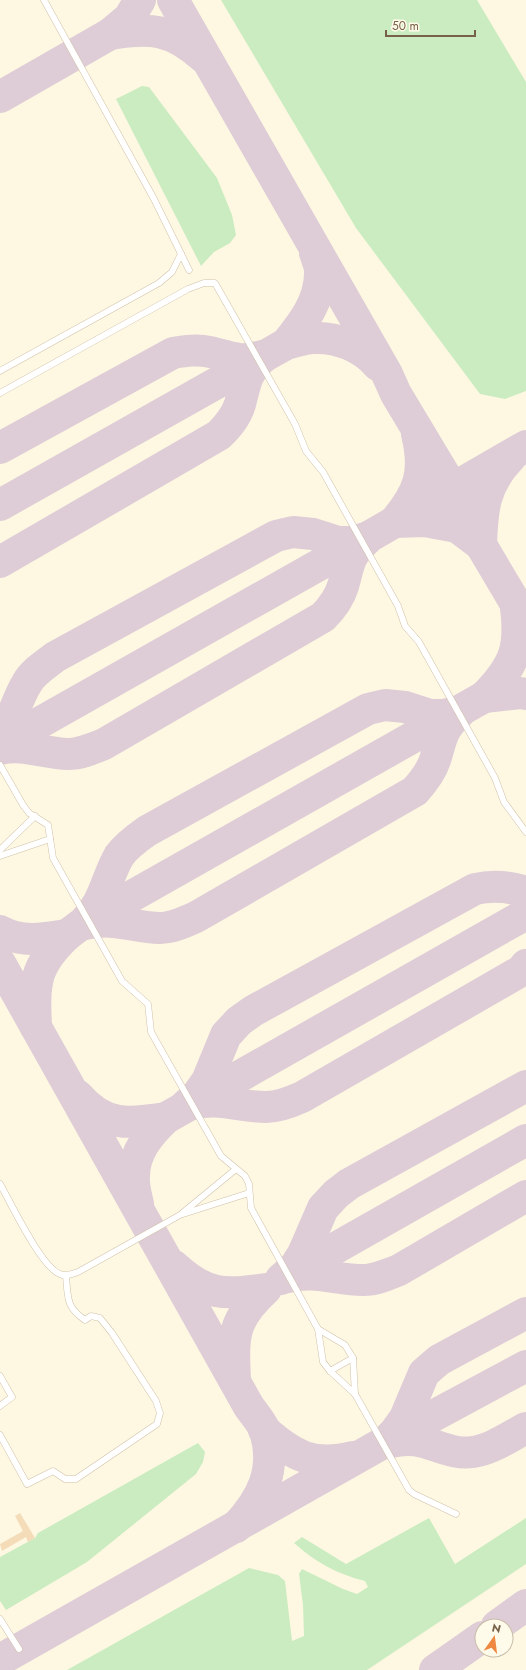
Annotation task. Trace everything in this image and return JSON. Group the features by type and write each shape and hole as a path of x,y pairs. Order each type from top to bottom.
{"lane":[{"path":"44,0 154,199 189,270"},
{"path":"0,371 159,283 172,272 181,254"},
{"path":"0,393 188,289 204,283 215,283 295,424 306,451 323,472 398,606 406,626 419,642 491,771 504,802 526,832"},
{"path":"0,765 23,805 48,825 53,858 122,981 148,1004 151,1032 221,1156 248,1180 251,1208 318,1329 323,1362 330,1371 355,1394 409,1490 414,1494 456,1514"},
{"path":"0,850 35,816"},
{"path":"0,856 50,839"},
{"path":"0,1184 43,1260 55,1272 66,1276 78,1272 180,1215 236,1169"},
{"path":"180,1215 249,1193"},
{"path":"0,1435 27,1484 53,1471 65,1479 76,1479 157,1424 160,1413 156,1401 123,1348 100,1318 91,1316 85,1320 74,1312 69,1303 66,1276"},
{"path":"318,1329 345,1345 353,1358 355,1394"},
{"path":"330,1371 353,1358"},
{"path":"0,1376 12,1397 0,1406"},
{"path":"0,1618 18,1649"}],"green space":[{"path":"221,0 477,0 526,82 526,391 505,399 480,394 356,228"},
{"path":"142,86 149,87 217,178 232,215 236,235 230,243 214,252 201,266 116,99"},
{"path":"198,1443 205,1452 203,1462 196,1474 87,1562 6,1610 0,1601 0,1557 35,1538 38,1533"},
{"path":"429,1518 455,1564 526,1518 526,1564 367,1670 67,1670 249,1568 278,1575 285,1581 292,1641 304,1636 303,1605 299,1574 302,1569 343,1589 357,1594 368,1587 365,1581 345,1575 318,1562 294,1543 302,1537 346,1564"}],"building":[{"path":"20,1513 35,1538 28,1542 26,1537 2,1551 0,1544 23,1531 15,1516"}],"taxiway":[{"path":"0,97 110,34 129,18 140,0"},
{"path":"173,0 387,374 396,394 453,489 481,545 526,621"},
{"path":"110,34 137,31 160,32 181,41 203,57"},
{"path":"286,344 299,328 310,310 318,292 320,271 315,253"},
{"path":"0,505 286,344 311,338 341,341 365,353 378,365"},
{"path":"0,448 173,353 200,351 241,359 262,356"},
{"path":"0,562 219,435 229,425 234,417 240,404 249,374 263,357"},
{"path":"396,520 411,500 419,480 421,459 417,434"},
{"path":"0,745 372,535 526,446"},
{"path":"394,522 425,521 457,527 481,545 482,520 486,498 495,478 510,458"},
{"path":"0,740 8,726 23,690 32,675 55,657 276,536 293,532 313,534 338,542 351,542 366,538"},
{"path":"0,749 17,747 59,754 72,754 104,744 323,617 332,607 339,595 352,556 367,539"},
{"path":"67,935 79,926 484,697 503,675 514,654 518,630 515,601"},
{"path":"484,697 520,693 526,694"},
{"path":"84,922 96,907 119,856 128,846 147,831 368,709 385,705 405,707 430,715 444,715 458,712"},
{"path":"85,924 95,922 114,922 165,928 196,917 415,791 424,780 435,760 445,730 459,713"},
{"path":"185,1106 197,1095 207,1081 226,1035 239,1021 253,1011 475,889 500,887 513,888 526,892"},
{"path":"166,1118 526,914"},
{"path":"0,931 8,935 25,939 41,939 67,935 48,956 38,976 35,998 36,1027"},
{"path":"0,963 248,1405 264,1428 268,1445 269,1459 265,1483 253,1506 236,1527"},
{"path":"192,1104 202,1102 220,1102 256,1107 271,1107 294,1101 521,971 526,965"},
{"path":"281,1279 294,1268 303,1254 323,1208 336,1194 349,1184 526,1086"},
{"path":"78,1096 98,1113 118,1121 129,1122 166,1118 148,1137 137,1159 134,1179 138,1204"},
{"path":"290,1274 526,1140"},
{"path":"288,1277 298,1275 316,1275 363,1280 386,1275 399,1270 526,1196"},
{"path":"174,1266 196,1283 216,1291 238,1292 266,1289 247,1310 237,1330 234,1352 235,1380"},
{"path":"388,1439 405,1418 424,1373 439,1360 526,1313"},
{"path":"0,1660 383,1443 526,1366"},
{"path":"386,1443 400,1440 413,1440 466,1453 494,1445 526,1428"},
{"path":"264,1430 285,1447 305,1457 327,1461 353,1457"},
{"path":"508,1618 526,1605"},
{"path":"435,1670 474,1643"}]}
